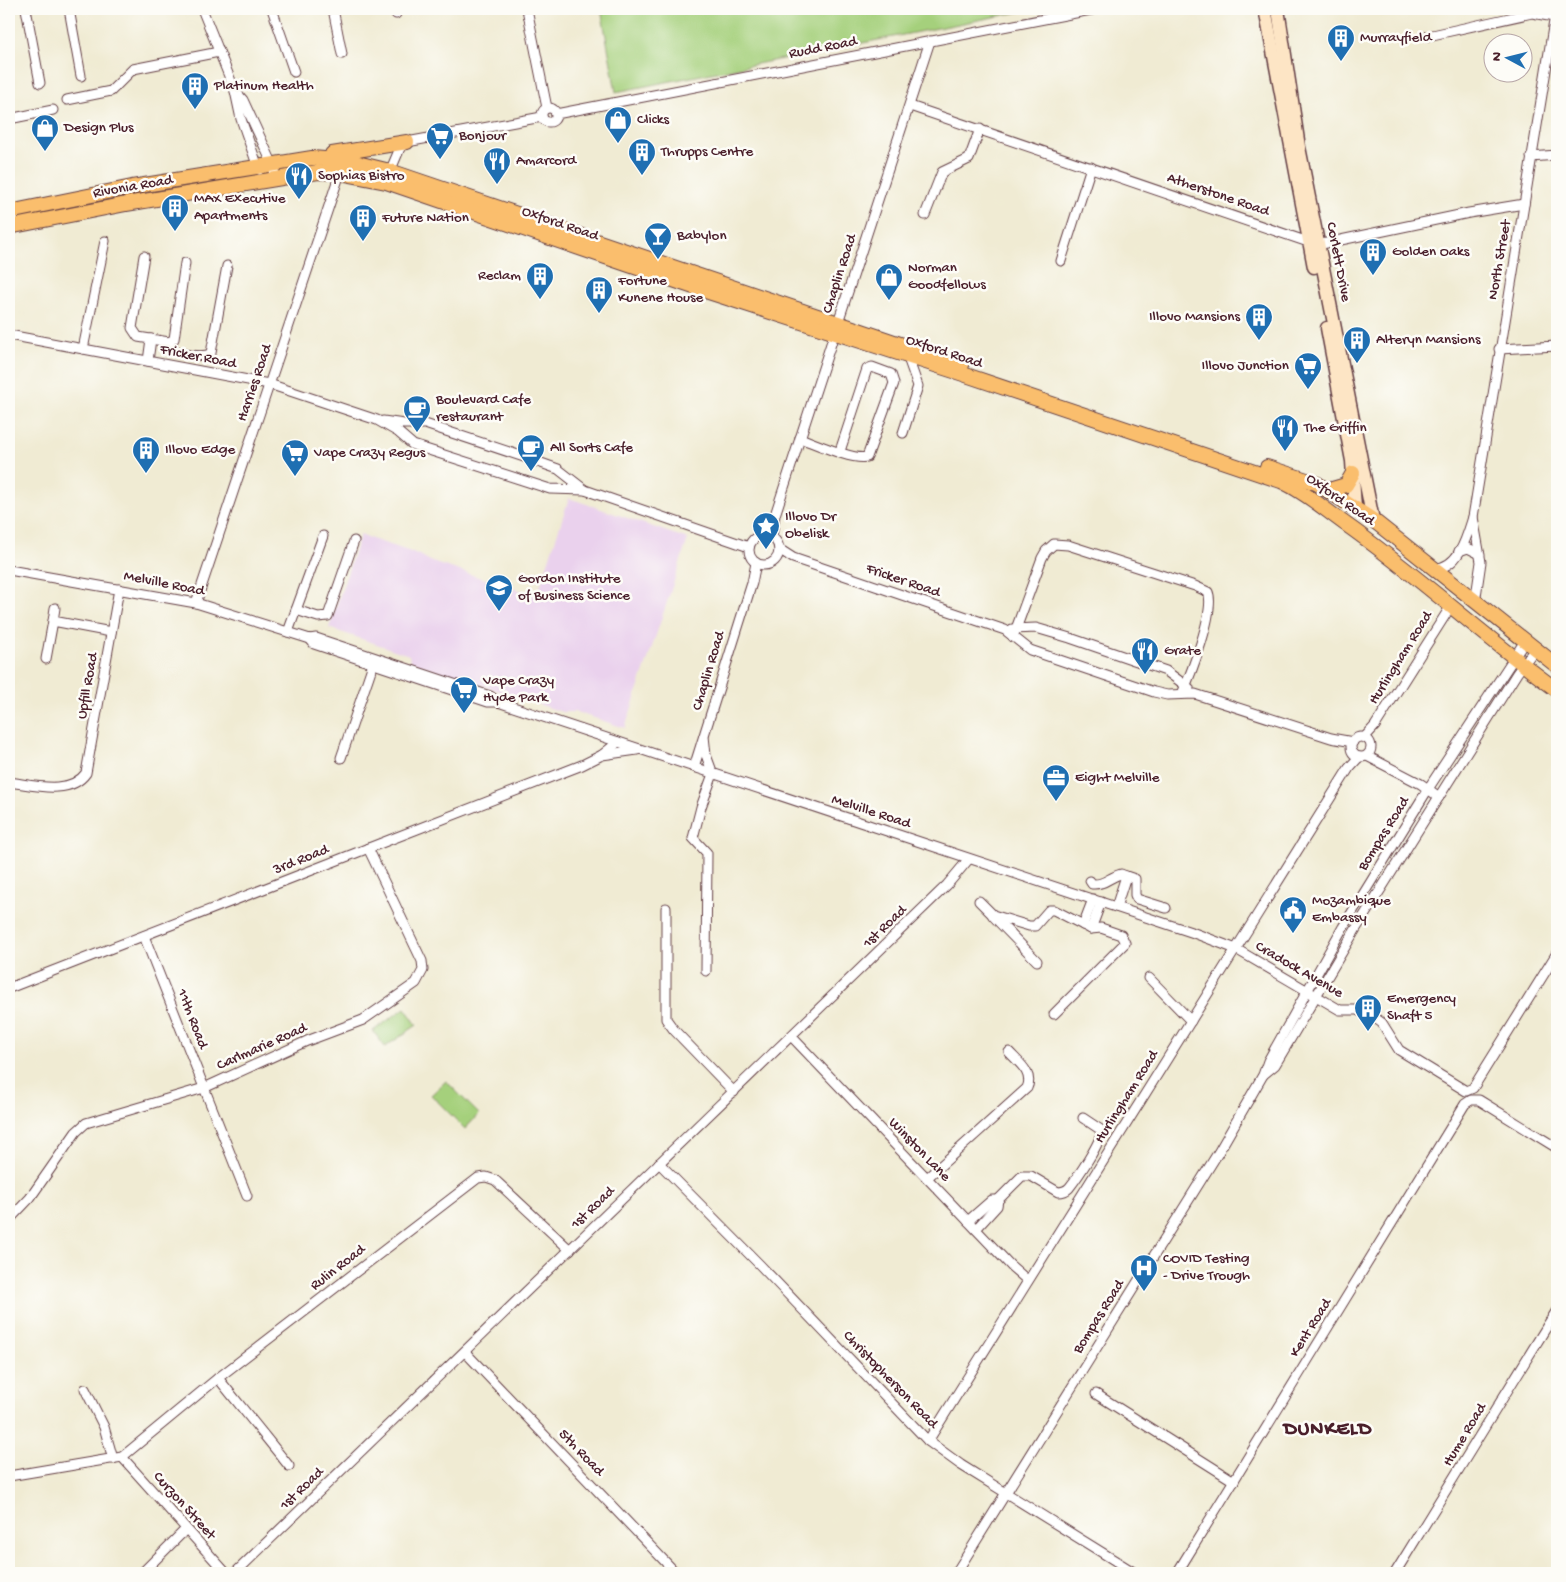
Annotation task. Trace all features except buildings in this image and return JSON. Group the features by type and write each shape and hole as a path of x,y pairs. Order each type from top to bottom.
{"main road":[{"name":"Corlett Drive","path":"1265,9 1336,372 1354,473 1355,508"},
{"name":"Corlett Drive","path":"1278,9 1312,243 1348,382 1373,520"},
{"path":"312,158 407,142"},
{"name":"Oxford Road","path":"258,167 312,158 349,161 388,177 640,254 765,300 908,358 1281,481 1304,493 1366,538 1518,661 1557,690"},
{"name":"Rivonia Road","path":"10,211 132,187 258,167"},
{"name":"Oxford Road","path":"269,181 318,172 388,177"},
{"name":"Rivonia Road","path":"12,227 126,204 269,181"},
{"name":"Oxford Road","path":"836,328 1302,478 1329,490 1373,520 1557,666"},
{"path":"1329,490 1346,485 1354,473"},
{"path":"1355,508 1357,524 1366,538"}],"street":[{"path":"26,9 40,82"},
{"path":"69,9 81,76"},
{"path":"202,9 235,91 241,119 258,167 269,181"},
{"path":"272,9 294,72"},
{"path":"333,9 342,54"},
{"path":"528,9 548,108"},
{"name":"Rudd Road","path":"556,114 1096,9"},
{"path":"1428,36 1532,13 1555,13"},
{"name":"North Street","path":"1435,568 1450,565 1459,551 1473,517 1555,13"},
{"name":"Chaplin Road","path":"767,536 930,41"},
{"path":"67,100 111,91 133,69 218,52"},
{"path":"235,91 243,100 273,164 269,181"},
{"name":"Atherstone Road","path":"910,106 1312,243"},
{"path":"548,108 553,109 556,114 551,122 545,121 542,117 543,110 548,108"},
{"path":"9,119 53,110"},
{"path":"388,177 400,148 407,142 542,117"},
{"path":"925,215 939,176 945,170 969,159 980,130"},
{"path":"1531,156 1557,155"},
{"path":"1061,260 1091,167"},
{"name":"Harries Road","path":"196,603 340,173"},
{"path":"9,196 12,227"},
{"path":"1312,243 1524,204"},
{"path":"83,349 105,241"},
{"path":"144,256 132,328 138,337 169,342"},
{"path":"169,342 175,336 185,263"},
{"path":"169,342 172,348 178,352 205,356 211,353 227,266"},
{"name":"Fricker Road","path":"9,335 269,384 378,420 404,424 425,424 558,469 585,490"},
{"path":"148,361 151,340"},
{"path":"1499,349 1557,346"},
{"path":"903,433 918,386 908,358"},
{"path":"800,438 861,458 869,455 894,383 891,374 872,367 867,369 840,451"},
{"name":"Fricker Road","path":"378,420 398,432 413,446 550,490 585,490 728,539 732,543 750,544"},
{"name":"North Street","path":"1473,517 1480,554 1480,574 1475,602"},
{"path":"288,632 323,536"},
{"path":"767,536 778,553 773,562 759,564 750,555 750,544 767,536"},
{"path":"296,610 318,617 328,616 354,541"},
{"path":"1014,633 1042,558 1046,551 1054,544 1068,545 1196,586 1208,592 1210,603 1201,643 1182,694"},
{"path":"1459,551 1468,548 1480,554"},
{"name":"Fricker Road","path":"778,553 1014,633 1036,628 1070,638 1166,671 1195,694"},
{"name":"Chaplin Road","path":"694,768 752,583 756,580 759,564"},
{"name":"Melville Road","path":"9,570 196,603 310,639 316,638 490,696 498,702 639,750 968,860 1097,900 1236,949"},
{"name":"Upfill Road","path":"9,782 64,787 76,784 89,766 119,589"},
{"name":"Hurlingham Road","path":"928,1441 1027,1280 1451,606"},
{"path":"46,659 55,608"},
{"path":"53,621 111,632"},
{"name":"Fricker Road","path":"1014,633 1030,650 1154,692 1195,694 1361,748 1439,797"},
{"name":"Melville Road","path":"310,639 314,644 373,664 488,702 498,702"},
{"name":"Bompas Road","path":"956,1573 1263,1075 1268,1061 1306,991 1428,789 1530,645"},
{"name":"Bompas Road","path":"1263,1075 1275,1065 1357,926 1439,797 1518,661 1530,645"},
{"path":"341,758 373,664"},
{"path":"704,736 706,755 713,774 694,835 695,841 704,848 707,854 706,971"},
{"name":"3rd Road","path":"9,988 582,765 602,755 618,742"},
{"name":"3rd Road","path":"602,755 639,750"},
{"name":"Carlmarie Road","path":"9,1220 30,1198 81,1126 204,1088 307,1042 363,1020 408,991 422,977 422,961 368,848"},
{"name":"1st Road","path":"234,1573 792,1037 947,885 968,860"},
{"path":"1090,881 1092,884 1098,885 1107,882 1113,876 1121,874 1135,879 1135,895 1137,899 1166,908"},
{"path":"1116,907 1126,876"},
{"path":"1087,927 1097,900"},
{"path":"979,901 1037,961"},
{"path":"666,908 668,1023 734,1092"},
{"path":"993,916 1034,926 1049,910 1054,910 1087,927 1101,928 1121,936 1125,943 1054,1014"},
{"name":"11th Road","path":"144,936 247,1196"},
{"name":"Cradock Avenue","path":"1236,949 1340,1010 1358,1010 1375,1018 1382,1023 1399,1050 1470,1096 1557,1148"},
{"name":"Kent Road","path":"1177,1573 1557,953"},
{"path":"1149,978 1191,1022"},
{"name":"Winston Lane","path":"792,1037 1027,1280"},
{"path":"927,1178 1027,1088 1029,1083 1028,1074 1009,1052"},
{"path":"976,1229 997,1206 998,1200 1014,1182 1026,1175 1058,1192 1068,1189 1097,1145 1102,1133 1101,1130 1082,1118"},
{"name":"Christopherson Road","path":"659,1163 760,1265 928,1441 1006,1494 1135,1573"},
{"name":"Rulin Road","path":"117,1458 478,1178 486,1177 495,1180 570,1250"},
{"path":"968,1221 992,1200 998,1200"},
{"name":"Hume Road","path":"1395,1573 1557,1310"},
{"name":"5th Road","path":"465,1352 676,1573"},
{"path":"218,1378 289,1466"},
{"path":"9,1476 117,1458 85,1389"},
{"path":"1096,1394 1234,1481"},
{"name":"Curzon Street","path":"117,1458 186,1528 226,1573"},
{"path":"142,1573 186,1528"}],"shaded area":[{"name":"Gordon Institute of Business Science","path":"569,498 688,539 625,728 576,712 562,712 481,685 410,661 409,655 329,628 360,535 420,555 432,562 537,596"}],"green space":[{"path":"601,9 1034,9 616,92"},
{"path":"405,1008 417,1025 385,1047 373,1031"},
{"path":"446,1081 479,1114 465,1129 431,1095"}],"place":[{"name":"Murrayfield","path":"1341,62"},
{"name":"Platinum Health","path":"195,110"},
{"name":"Clicks","path":"618,144"},
{"name":"Design Plus","path":"45,152"},
{"name":"Bonjour","path":"440,160"},
{"name":"Thrupps Centre","path":"642,176"},
{"name":"Amarcord","path":"497,185"},
{"name":"Sophias Bistro","path":"299,200"},
{"name":"MAX Executive Apartments","path":"175,232"},
{"name":"Future Nation","path":"363,242"},
{"name":"Babylon","path":"658,260"},
{"name":"Golden Oaks","path":"1373,276"},
{"name":"Reclam","path":"540,300"},
{"name":"Norman Goodfellows","path":"889,301"},
{"name":"Fortune Kunene House","path":"599,314"},
{"name":"Illovo Mansions","path":"1259,341"},
{"name":"Alteryn Mansions","path":"1357,364"},
{"name":"Illovo Junction","path":"1308,390"},
{"name":"Boulevard Cafe restaurant","path":"417,433"},
{"name":"The Griffin","path":"1285,452"},
{"name":"All Sorts Cafe","path":"531,472"},
{"name":"Illovo Edge","path":"146,474"},
{"name":"Vape Crazy Regus","path":"295,477"},
{"name":"Illovo Dr Obelisk","path":"766,550"},
{"name":"Gordon Institute of Business Science","path":"499,612"},
{"name":"Grate","path":"1145,675"},
{"name":"Vape Crazy Hyde Park","path":"464,714"},
{"name":"Eight Melville","path":"1056,802"},
{"name":"Mozambique Embassy","path":"1293,934"},
{"name":"Emergency Shaft 5","path":"1368,1032"},
{"name":"COVID Testing - Drive Trough","path":"1144,1292"}],"district":[{"name":"DUNKELD","path":"1328,1430"}]}
